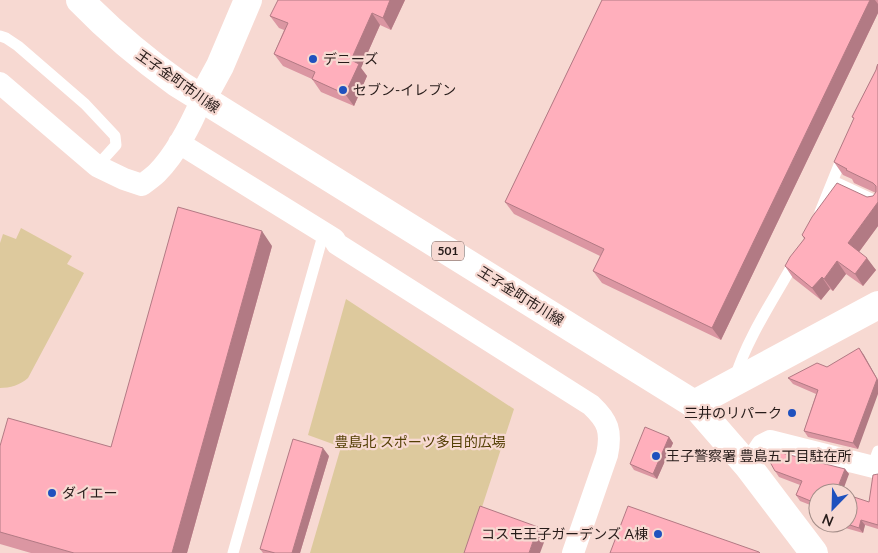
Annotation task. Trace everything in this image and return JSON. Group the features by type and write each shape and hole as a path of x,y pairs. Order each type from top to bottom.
{"main road":[{"name":"王子金町市川線","path":"80,0 142,58 202,99 694,404 748,466 814,553"},
{"path":"202,99 220,66 248,0"},
{"path":"694,404 878,305"}],"street":[{"path":"0,83 97,166 124,179 142,184 157,173 179,143 191,124 202,99"},
{"path":"179,143 324,232 334,239 337,244 591,405 602,415 609,428 609,448 573,553"},
{"path":"748,466 762,445 770,441 876,462"}],"lane":[{"path":"0,36 18,46 85,104 115,136 116,145 97,166"},
{"path":"814,226 847,146"},
{"path":"833,181 878,202"},
{"path":"233,553 324,232"},
{"path":"734,382 748,346 801,249"}],"green space":[{"path":"21,228 72,256 67,264 84,273 28,378 15,386 0,388 0,243 3,234 16,239"},
{"name":"豊島北 スポーツ多目的広場","path":"346,299 514,409 467,553 310,553 341,447 308,435"}],"building":[{"path":"278,0 390,0 383,18 372,13 351,60 359,64 345,94 312,79 315,72 274,54 288,23 270,16"},
{"path":"602,0 870,0 712,328 593,271 604,249 505,202"},
{"path":"878,64 878,202 848,243 867,258 855,274 837,261 824,279 822,277 812,288 785,266 805,238 802,235 812,217 837,183 867,197 873,196 876,192 876,186 873,183 834,162 854,118 852,117"},
{"path":"178,207 262,231 172,553 74,553 0,532 0,446 8,418 111,447"},
{"path":"859,348 877,379 853,443 804,431 818,390 788,378 817,363 827,367"},
{"path":"645,427 669,437 653,474 630,464"},
{"path":"293,439 323,448 292,553 275,553 260,549"},
{"path":"774,451 845,469 840,483 808,483 808,500 796,495 802,481 775,471 770,462"},
{"path":"878,474 878,525 861,520 859,528 858,498 869,502 873,475"},
{"path":"480,506 538,527 529,553 464,553"},
{"name":"コスモ王子ガーデンズ A棟","path":"628,506 759,552 760,553 610,553"}],"place":[{"name":"デニーズ","path":"313,59"},
{"name":"セブン-イレブン","path":"343,90"},
{"name":"三井のリパーク","path":"792,413"},
{"name":"王子警察署 豊島五丁目駐在所","path":"656,456"},
{"name":"ダイエー","path":"52,493"},
{"name":"コスモ王子ガーデンズ A棟","path":"658,534"}]}
